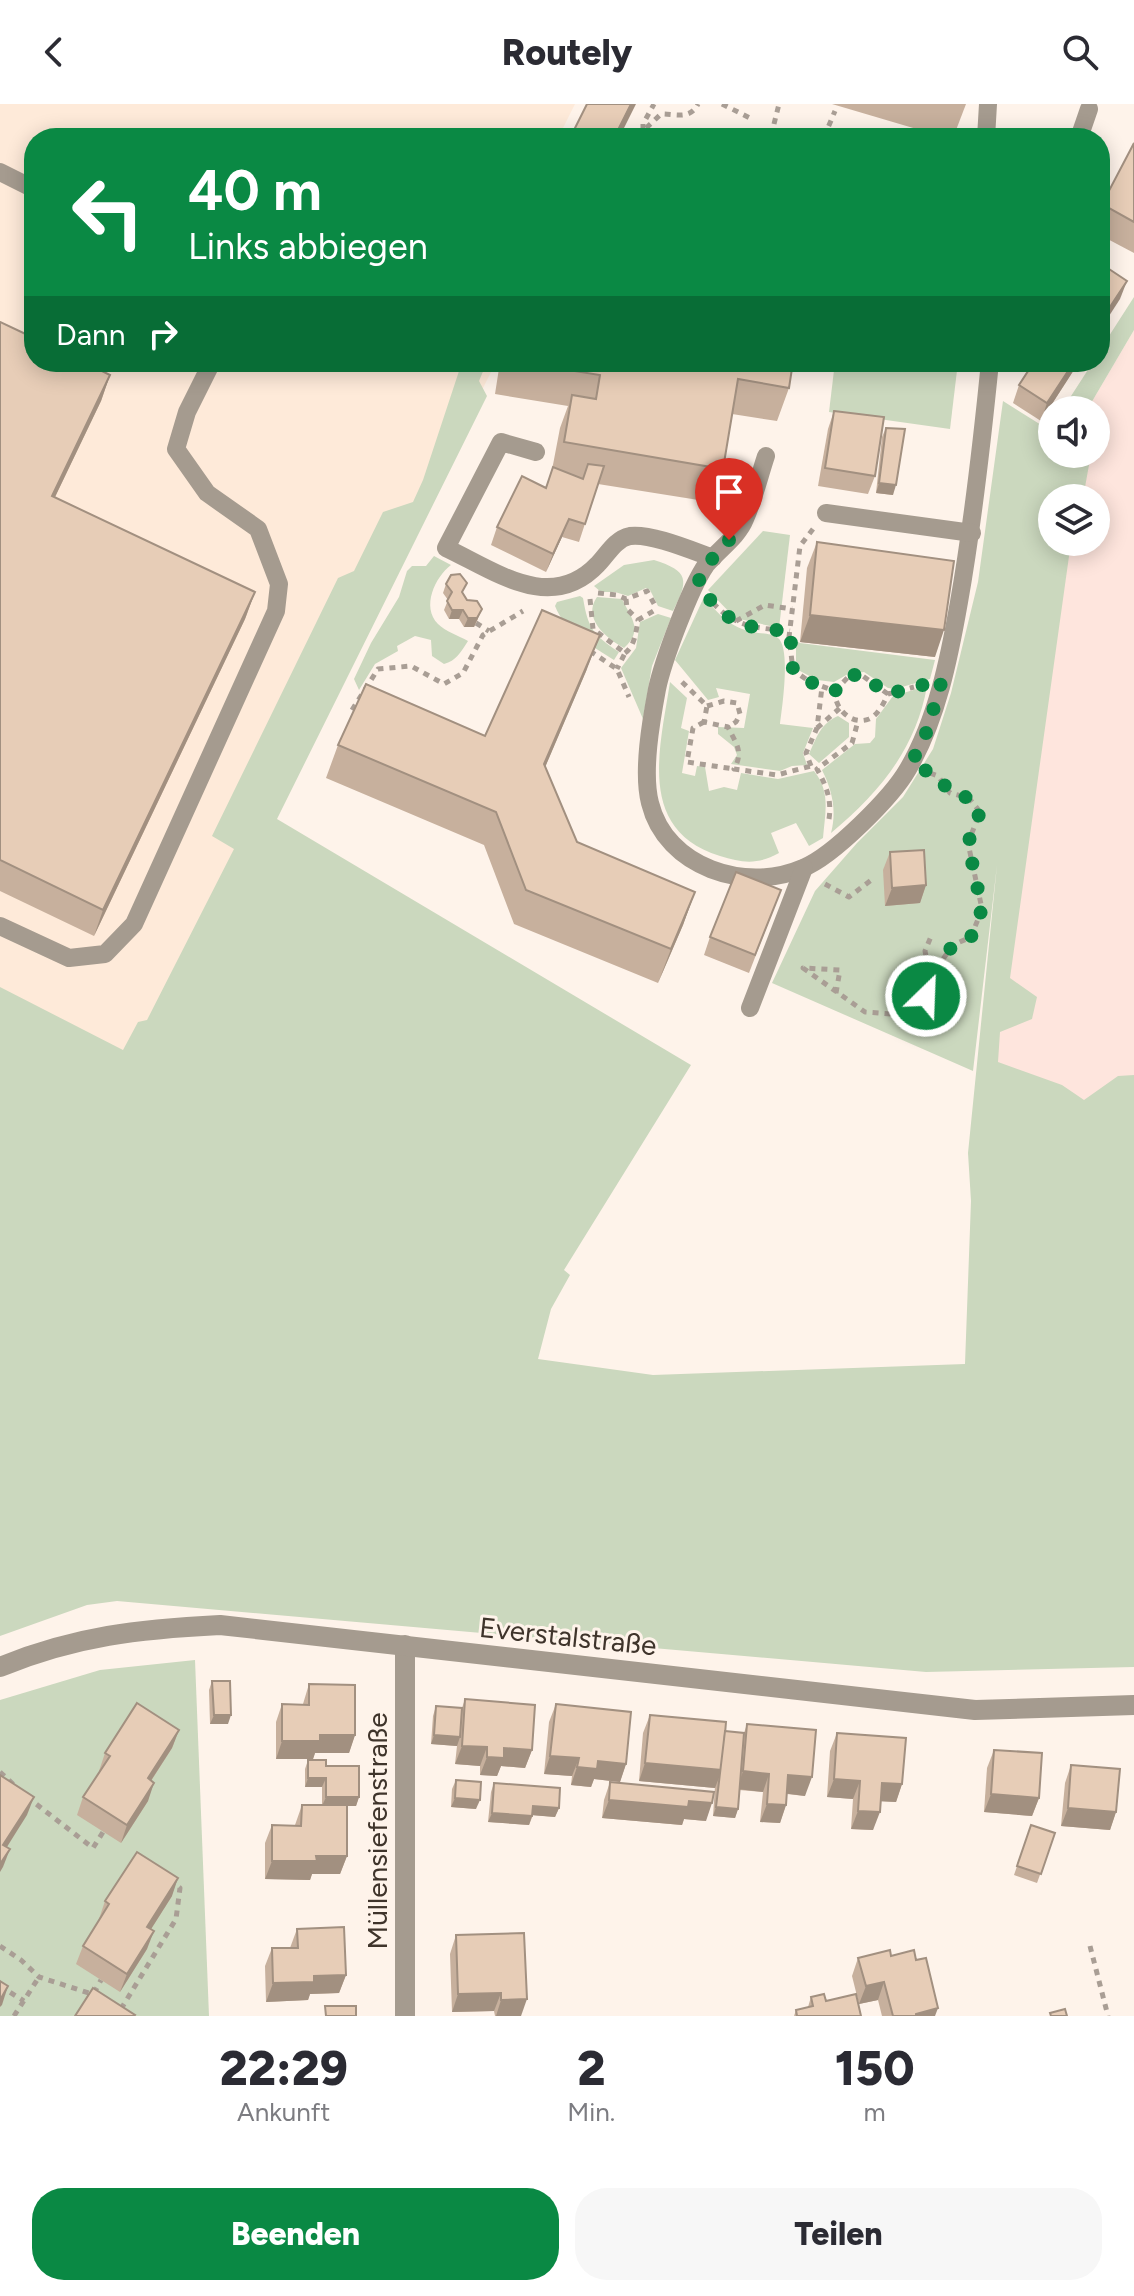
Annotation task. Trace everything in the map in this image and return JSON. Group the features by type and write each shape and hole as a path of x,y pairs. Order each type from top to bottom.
{"street":[{"name":"Everstalstraße","path":"0,1667 86,1638 141,1629 220,1625 975,1710 1134,1705"},
{"name":"Müllensiefenstraße","path":"405,1645 405,2016"}],"lane":[{"path":"987,128 988,104"},
{"path":"1082,128 1089,109"},
{"path":"0,172 24,184"},
{"path":"0,926 69,958 105,954 134,924 276,611 279,584 258,529 207,493 176,449 187,412 207,372"},
{"path":"766,456 744,522 705,567 665,664 657,687 649,746 650,802 659,827 682,854 708,869 741,878 804,868 857,829 907,773 927,731 951,652 972,533 989,372"},
{"path":"536,452 501,442 446,548 520,583 545,588 565,588 582,579 612,546 629,536 665,541 713,558"},
{"path":"826,513 972,533"},
{"path":"750,1008 804,868"}],"path":[{"path":"643,128 654,104"},
{"path":"649,128 661,114 686,116 694,112 698,104"},
{"path":"722,104 752,119"},
{"path":"774,124 779,104"},
{"path":"828,128 835,111"},
{"path":"826,513 800,546 790,631 793,670 810,682 835,691"},
{"path":"697,585 716,607 735,622 790,631"},
{"path":"352,710 378,669 411,666 444,684 463,673 483,635 518,612 552,604 545,588"},
{"path":"617,669 625,653 593,629 590,597 586,589 626,599 647,591 657,609"},
{"path":"626,599 627,609 638,620"},
{"path":"735,622 765,605 792,609"},
{"path":"476,623 489,631"},
{"path":"585,647 617,669 649,746"},
{"path":"665,664 707,706"},
{"path":"860,674 888,694 882,707 870,719 858,721 843,714 834,699 835,691 849,676 860,674"},
{"path":"888,694 942,680"},
{"path":"817,728 822,687"},
{"path":"707,706 724,701 737,703 740,714 736,722 728,727 704,722 693,728 687,762 777,775 814,768 852,743 858,721"},
{"path":"704,722 707,706"},
{"path":"824,854 831,810 827,787 806,753 817,728 840,708"},
{"path":"728,727 740,758 734,769"},
{"path":"911,764 938,776 950,793 969,798 980,812 968,843 982,909 971,937 953,945 938,966 928,969"},
{"path":"804,868 832,889 849,897 874,878"},
{"path":"836,993 840,970 803,968 836,993 865,1012 918,1016 925,1013 928,969 925,951 932,934"},
{"path":"0,1772 43,1812 93,1848 103,1832"},
{"path":"121,2009 176,1919 180,1888 164,1875"},
{"path":"0,1946 39,1977 93,1994 135,2016"},
{"path":"1090,1946 1108,2016"},
{"path":"14,2016 39,1977"},
{"path":"93,1994 101,1980"},
{"path":"0,1986 24,2001"}],"shaded area":[{"path":"0,104 575,104 563,128 24,128 24,372 491,372 161,1034 122,1055 0,990"},
{"path":"1134,330 1134,1224 979,1155 1050,556 1110,556 1110,484 1059,484 1061,468 1110,468 1110,396 1095,396"}],"green space":[{"path":"1134,297 1134,330 1110,371 1110,334"},
{"path":"459,372 483,372 479,381 487,396 277,819 691,1065 564,1270 570,1275 551,1309 538,1359 653,1375 965,1364 971,1201 968,1153 997,865 973,1071 772,983 815,891 903,797 933,749 951,693 978,582 1003,401 1038,423 1038,468 1088,468 1086,484 1038,484 1038,556 1069,556 1010,978 1037,997 1032,1019 1000,1032 998,1062 1062,1085 1084,1100 1118,1076 1134,1075 1134,1667 926,1672 117,1601 87,1605 0,1636 0,987 123,1050 138,1022 147,1020 234,849 212,836 338,578 354,571 383,512 413,502"},
{"path":"834,372 957,372 950,429 829,412"},
{"path":"1087,372 1109,372 1095,396 1071,396"},
{"path":"763,531 790,535 779,628 735,618 708,590"},
{"path":"434,556 451,565 435,584 430,601 433,617 444,629 468,641 455,658 444,664 432,656 431,640 415,636 397,646 398,651 375,664 359,690 354,679 371,643 399,597 407,571 412,566 426,566"},
{"path":"654,560 674,568 683,578 682,592 673,611 658,606 646,588 628,596 601,592 594,586 624,565"},
{"path":"580,596 593,630 619,652 614,660 580,638 566,624 555,606 557,602"},
{"path":"597,597 622,599 635,630 624,648 610,639 594,620 592,612"},
{"path":"704,597 732,624 745,630 773,635 782,644 785,679 780,724 813,728 803,753 807,765 780,771 731,764 737,755 734,747 718,734 718,727 744,728 750,694 716,688 719,697 708,700 675,660"},
{"path":"658,614 671,618 652,666 643,719 621,668 636,648 640,622"},
{"path":"796,641 935,660 930,679 895,689 888,688 864,672 848,674 834,682 817,680 800,671 796,663"},
{"path":"670,682 687,698 681,728 689,731 682,773 695,776 697,766 705,767 709,791 724,787 737,790 741,773 778,779 814,771 825,795 823,838 809,846 796,823 771,833 779,853 764,860 743,861 720,856 693,844 675,827 665,807 659,759"},
{"path":"927,686 914,730 893,768 865,802 831,833 834,816 832,800 822,770 855,744 870,743 875,737 876,719 893,696"},
{"path":"838,716 849,723 849,737 819,763 809,754 823,727"},
{"path":"195,1660 209,2016 0,2016 0,1700 100,1670"}],"building":[{"path":"587,104 631,104 619,128 575,128"},
{"path":"1134,143 1134,222 1110,208 1110,189"},
{"path":"1110,270 1127,281 1110,307"},
{"path":"0,322 24,333 24,372 104,372 110,375 52,496 255,592 103,910 0,860"},
{"path":"581,372 791,372 789,388 738,379 723,469 564,442 572,395 596,399 600,375"},
{"path":"1027,372 1067,372 1052,396 1038,397 1019,385"},
{"path":"834,411 884,417 875,476 825,468"},
{"path":"886,428 905,429 896,485 879,483"},
{"path":"588,464 604,466 585,524 569,519 553,554 497,527 522,476 546,488 553,467 583,479"},
{"path":"817,542 954,561 944,630 810,615"},
{"path":"460,574 467,583 462,592 467,600 477,601 482,609 477,618 468,618 463,610 452,610 447,601 452,592 446,584 451,575"},
{"path":"542,610 600,635 544,764 577,842 695,892 671,949 526,890 496,812 338,745 366,684 485,736"},
{"path":"924,850 926,885 892,888 890,852"},
{"path":"736,872 781,890 755,955 710,937"},
{"path":"212,1681 230,1681 231,1715 214,1715"},
{"path":"309,1684 355,1685 355,1735 320,1735 320,1741 282,1741 282,1704 309,1705"},
{"path":"465,1699 535,1705 532,1750 504,1748 504,1758 487,1757 487,1747 462,1746"},
{"path":"137,1703 179,1730 148,1778 154,1783 127,1825 83,1797 110,1756 105,1753"},
{"path":"556,1704 631,1712 626,1764 598,1761 597,1769 577,1767 579,1758 550,1756"},
{"path":"436,1706 462,1708 460,1737 434,1735"},
{"path":"650,1715 726,1722 722,1770 645,1763"},
{"path":"747,1724 816,1730 812,1777 788,1775 786,1805 767,1804 769,1774 743,1771"},
{"path":"725,1731 744,1733 738,1809 716,1807"},
{"path":"837,1733 906,1738 902,1784 882,1783 880,1812 858,1811 860,1781 834,1779"},
{"path":"994,1750 1042,1753 1039,1798 991,1794"},
{"path":"308,1760 326,1760 326,1766 359,1766 359,1797 326,1797 326,1778 308,1778"},
{"path":"1071,1765 1120,1769 1116,1812 1068,1808"},
{"path":"0,1775 34,1797 3,1845 10,1849 0,1864"},
{"path":"456,1780 481,1782 480,1800 455,1798"},
{"path":"610,1782 714,1792 712,1803 689,1801 688,1807 609,1800"},
{"path":"494,1783 560,1788 559,1808 533,1806 532,1816 492,1813"},
{"path":"302,1805 347,1805 347,1856 316,1856 317,1861 272,1861 272,1825 301,1826"},
{"path":"1031,1825 1055,1833 1041,1874 1017,1866"},
{"path":"137,1852 178,1878 147,1927 154,1931 127,1974 83,1946 109,1904 105,1901"},
{"path":"344,1927 346,1975 314,1976 314,1982 273,1983 272,1948 298,1948 297,1929"},
{"path":"524,1933 527,1999 501,2000 501,1993 458,1994 456,1935"},
{"path":"890,1950 891,1956 914,1950 916,1960 926,1958 938,2008 916,2016 893,2016 884,1982 866,1986 858,1958"},
{"path":"0,1981 8,1986 0,2000"},
{"path":"93,1988 135,2015 75,2016"},
{"path":"824,1994 826,2001 856,1994 861,2016 797,2016 796,2010 813,2006 811,1997"},
{"path":"325,2006 356,2006 356,2016 326,2016"},
{"path":"1065,2009 1067,2016 1051,2016 1050,2013"}],"route":[{"path":"729,540 705,567 697,585 731,621 752,627 790,631 793,670 810,682 835,691 849,676 860,674 888,694 942,680 927,731 911,764 938,776 950,793 969,798 980,812 968,843 982,909 971,937 953,945 938,966 928,966 926,996"}]}
